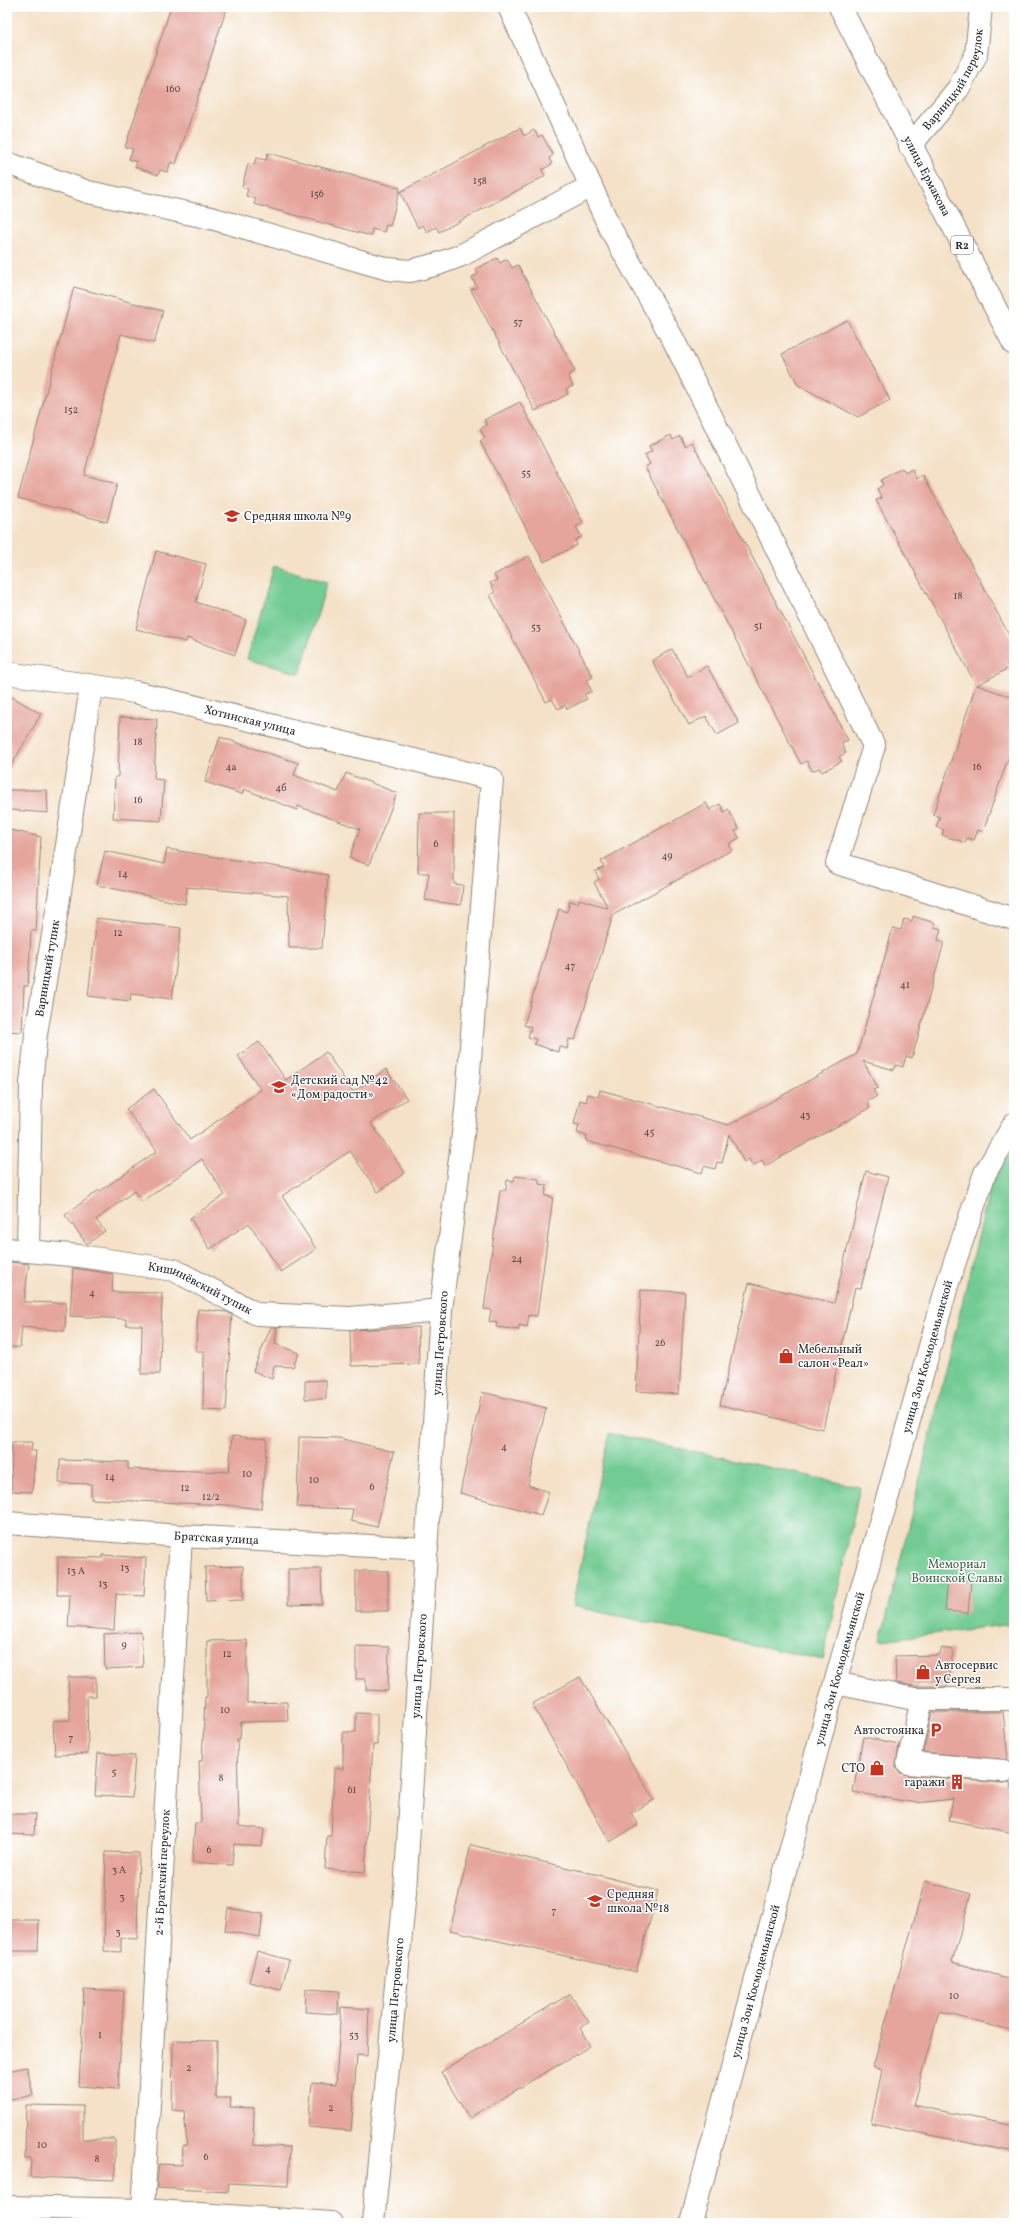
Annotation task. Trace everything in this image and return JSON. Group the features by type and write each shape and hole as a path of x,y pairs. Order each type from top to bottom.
{"street":[{"path":"509,7 610,228 674,341 874,746 837,863 1014,919"},
{"name":"улица Ермакова","path":"840,7 910,146 1014,344"},
{"name":"Варницкий переулок","path":"910,146 958,89 976,55 981,7"},
{"path":"7,163 88,192 211,218 388,269 410,271 438,264 462,255 591,186"},
{"name":"Хотинская улица","path":"7,673 91,687 135,692 492,779"},
{"name":"Варницкий тупик","path":"17,1250 36,1034 58,911 91,687"},
{"name":"улица Петровского","path":"374,2223 405,1892 441,1310 466,1110 492,779"},
{"name":"улица Зои Космодемьянской","path":"691,2223 835,1683 949,1279 985,1173 1014,1124"},
{"name":"Кишинёвский тупик","path":"17,1250 80,1256 174,1270 257,1314 350,1318 441,1310"},
{"name":"Братская улица","path":"7,1523 181,1536 427,1549"},
{"name":"2-й Братский переулок","path":"143,2210 181,1536"},
{"path":"835,1683 922,1699 1014,1699"},
{"path":"922,1699 908,1763 1004,1771"},
{"path":"19,2213 143,2210 331,2223"}],"green space":[{"path":"274,566 327,582 300,674 247,659"},
{"name":"Мемориал Воинской Славы","path":"1014,1146 1014,1624 881,1640 991,1183"},
{"path":"609,1433 860,1487 823,1660 572,1606"}],"building":[{"path":"171,7 227,7 176,164 171,162 167,172 160,170 158,175 135,167 137,162 129,159 133,149 125,147"},
{"path":"520,128 524,136 534,130 538,137 542,135 553,155 549,158 552,164 542,170 545,176 439,232 436,227 427,232 423,225 418,228 400,192"},
{"path":"268,153 400,188 390,226 386,225 384,232 372,229 371,236 254,204 256,199 246,196 248,189 242,187 248,164 254,165 256,158 266,160"},
{"path":"497,258 500,263 507,259 512,268 518,265 575,371 568,375 573,386 566,389 568,394 535,411 471,290 477,287 472,278 478,274 476,269"},
{"path":"74,287 163,311 154,343 121,334 84,475 117,484 107,522 18,498"},
{"path":"847,320 890,400 858,417 798,385 782,354"},
{"path":"520,402 583,523 576,527 582,537 575,540 577,545 544,562 480,441 485,438 480,429 487,425 484,420"},
{"path":"671,435 673,440 680,436 685,446 692,442 848,740 841,743 846,753 839,757 842,761 822,772 819,768 812,771 807,761 801,764 645,467 650,464 645,455 652,451 649,446"},
{"path":"902,468 905,473 912,469 917,479 923,475 1014,644 1014,660 1007,664 1009,668 977,685 1014,698 1014,741 983,832 978,830 974,840 967,838 965,843 942,835 944,830 936,827 940,817 933,815 976,685 876,500 882,498 877,489 883,485 881,480"},
{"path":"156,551 206,564 196,602 246,620 235,655 187,638 186,642 136,629"},
{"path":"529,556 593,677 586,681 592,691 584,695 587,699 567,709 565,705 558,709 552,699 546,702 490,595 495,592 490,583 497,580 494,575"},
{"path":"672,649 688,677 707,666 739,723 717,735 706,716 689,725 652,661"},
{"path":"7,694 41,714 7,773"},
{"path":"120,717 157,719 154,779 164,780 161,821 113,818 115,777 118,777"},
{"path":"220,737 298,763 294,775 338,792 346,773 397,793 369,865 349,858 360,829 298,806 297,810 244,789 242,794 205,782"},
{"path":"9,790 47,790 48,813 10,810"},
{"path":"706,803 710,810 720,804 724,812 728,809 739,829 735,831 739,838 729,844 732,850 613,915 575,1040 569,1039 567,1049 559,1046 558,1052 534,1044 536,1039 528,1037 531,1027 524,1025 559,909 567,912 570,901 578,903 579,899 608,908 594,882 599,879 595,872 604,867 601,861"},
{"path":"419,813 454,813 454,884 463,885 461,905 425,900 429,873 418,873"},
{"path":"10,830 41,837 36,931 31,931 28,986 24,986 22,1032 7,1031 7,841 11,841"},
{"path":"167,849 328,875 322,948 289,948 288,896 187,887 185,904 97,885 105,851 164,864"},
{"path":"913,916 935,923 934,927 941,929 938,940 944,942 912,1058 906,1056 903,1067 896,1065 894,1070 863,1061 878,1088 873,1090 877,1096 867,1102 870,1108 765,1166 762,1160 753,1166 749,1159 744,1162 729,1134 722,1163 717,1162 715,1169 704,1166 702,1173 586,1141 587,1136 577,1133 579,1125 574,1124 580,1100 586,1102 588,1094 598,1097 600,1090 729,1125 857,1054 893,928 901,930 904,919 912,921"},
{"path":"97,918 181,928 172,999 131,994 130,1001 88,996"},
{"path":"259,1042 286,1080 326,1052 353,1092 386,1069 407,1099 371,1123 405,1173 378,1192 350,1151 282,1196 316,1249 281,1272 249,1223 210,1249 190,1218 225,1195 202,1159 142,1202 134,1191 96,1220 105,1231 87,1244 65,1215 157,1151 126,1109 154,1089 190,1140 261,1090 238,1056"},
{"name":"Мебельный салон «Реал»","path":"866,1171 888,1177 861,1288 855,1287 823,1429 720,1405 749,1283 834,1303"},
{"path":"515,1176 539,1179 539,1184 547,1185 545,1196 553,1197 537,1316 529,1315 527,1327 519,1325 519,1330 496,1327 497,1323 489,1321 491,1310 484,1309 500,1190 506,1190 507,1180 514,1181"},
{"path":"7,1262 29,1264 24,1302 66,1303 65,1331 22,1327 20,1347 7,1347"},
{"path":"73,1268 113,1274 112,1292 162,1293 160,1374 141,1374 142,1325 126,1325 126,1319 70,1316"},
{"path":"641,1290 685,1292 679,1394 636,1391"},
{"path":"198,1309 227,1312 232,1315 226,1411 203,1410 204,1351 196,1351"},
{"path":"271,1327 277,1327 275,1344 299,1353 293,1367 274,1366 272,1379 253,1371"},
{"path":"418,1327 419,1364 351,1366 350,1330"},
{"path":"326,1380 326,1399 305,1399 305,1381"},
{"path":"482,1392 546,1408 528,1485 549,1492 541,1515 460,1493"},
{"path":"232,1436 267,1439 261,1509 226,1505 91,1499 91,1484 59,1483 60,1460 128,1462 128,1469 229,1472"},
{"path":"299,1437 339,1438 394,1452 377,1527 351,1521 353,1509 297,1507"},
{"path":"12,1442 32,1442 31,1451 36,1451 32,1492 11,1491"},
{"path":"103,1555 146,1558 144,1596 116,1594 114,1630 68,1627 70,1595 57,1595 58,1557 103,1558"},
{"path":"243,1566 243,1600 206,1601 205,1567"},
{"path":"288,1569 321,1569 322,1604 288,1605"},
{"path":"356,1571 388,1571 388,1611 356,1611"},
{"path":"948,1579 971,1581 968,1613 945,1611"},
{"path":"141,1632 143,1667 105,1669 104,1634"},
{"path":"247,1640 247,1703 287,1702 288,1721 241,1722 240,1739 237,1739 239,1826 264,1829 262,1846 234,1844 232,1865 192,1862 195,1823 201,1823 199,1761 202,1761 205,1697 207,1697 207,1641"},
{"path":"356,1646 389,1647 388,1691 366,1690 366,1679 356,1679"},
{"name":"Автосервис у Сергея","path":"942,1648 953,1650 948,1686 915,1686 896,1683 895,1656 939,1655"},
{"path":"68,1677 96,1677 96,1696 87,1696 88,1754 55,1755 53,1721 70,1720"},
{"path":"580,1677 654,1800 631,1813 638,1825 610,1842 532,1704"},
{"path":"932,1712 1003,1712 1008,1760 923,1752"},
{"path":"356,1713 377,1714 377,1745 373,1745 365,1872 325,1869 327,1836 331,1836 334,1768 343,1769 343,1732 356,1732"},
{"path":"863,1737 899,1744 896,1767 900,1773 907,1775 1003,1783 1010,1782 1011,1788 1014,1789 1014,1833 949,1820 953,1799 916,1803 853,1792"},
{"path":"98,1753 135,1756 132,1797 95,1795"},
{"path":"7,1814 35,1814 34,1835 7,1834"},
{"path":"471,1845 599,1875 658,1891 636,1972 450,1930"},
{"path":"106,1852 139,1853 137,1939 121,1938 121,1952 104,1951"},
{"path":"925,1881 971,1894 952,1962 1014,1980 1014,2032 939,2011 913,2105 1014,2126 1014,2152 871,2123 882,2070 873,2067"},
{"path":"228,1908 263,1914 260,1937 225,1931"},
{"path":"9,1920 39,1920 38,1951 8,1951"},
{"path":"257,1951 289,1960 281,1990 249,1982"},
{"path":"84,1989 124,1991 118,2089 79,2086"},
{"path":"306,1989 339,1991 338,2014 305,2012"},
{"path":"570,1994 589,2022 580,2028 590,2046 469,2118 441,2072"},
{"path":"341,2007 369,2009 367,2056 357,2055 351,2131 308,2127 312,2082 336,2084"},
{"path":"173,2040 217,2041 216,2098 231,2098 230,2107 254,2108 253,2145 290,2147 288,2186 229,2183 228,2192 157,2188 159,2164 182,2165 183,2146 187,2146 184,2111 172,2110"},
{"path":"27,2067 33,2095 7,2101 7,2071"},
{"path":"26,2105 83,2106 83,2139 115,2139 115,2180 30,2177 31,2158 25,2158"}],"place":[{"name":"Средняя школа №9","path":"232,516"},
{"name":"Детский сад №42 «Дом радости»","path":"279,1087"},
{"name":"Мебельный салон «Реал»","path":"786,1356"},
{"name":"Автосервис у Сергея","path":"923,1672"},
{"name":"Автостоянка","path":"936,1730"},
{"name":"СТО","path":"877,1768"},
{"name":"гаражи","path":"957,1782"},
{"name":"Средняя школа №18","path":"595,1901"}]}
